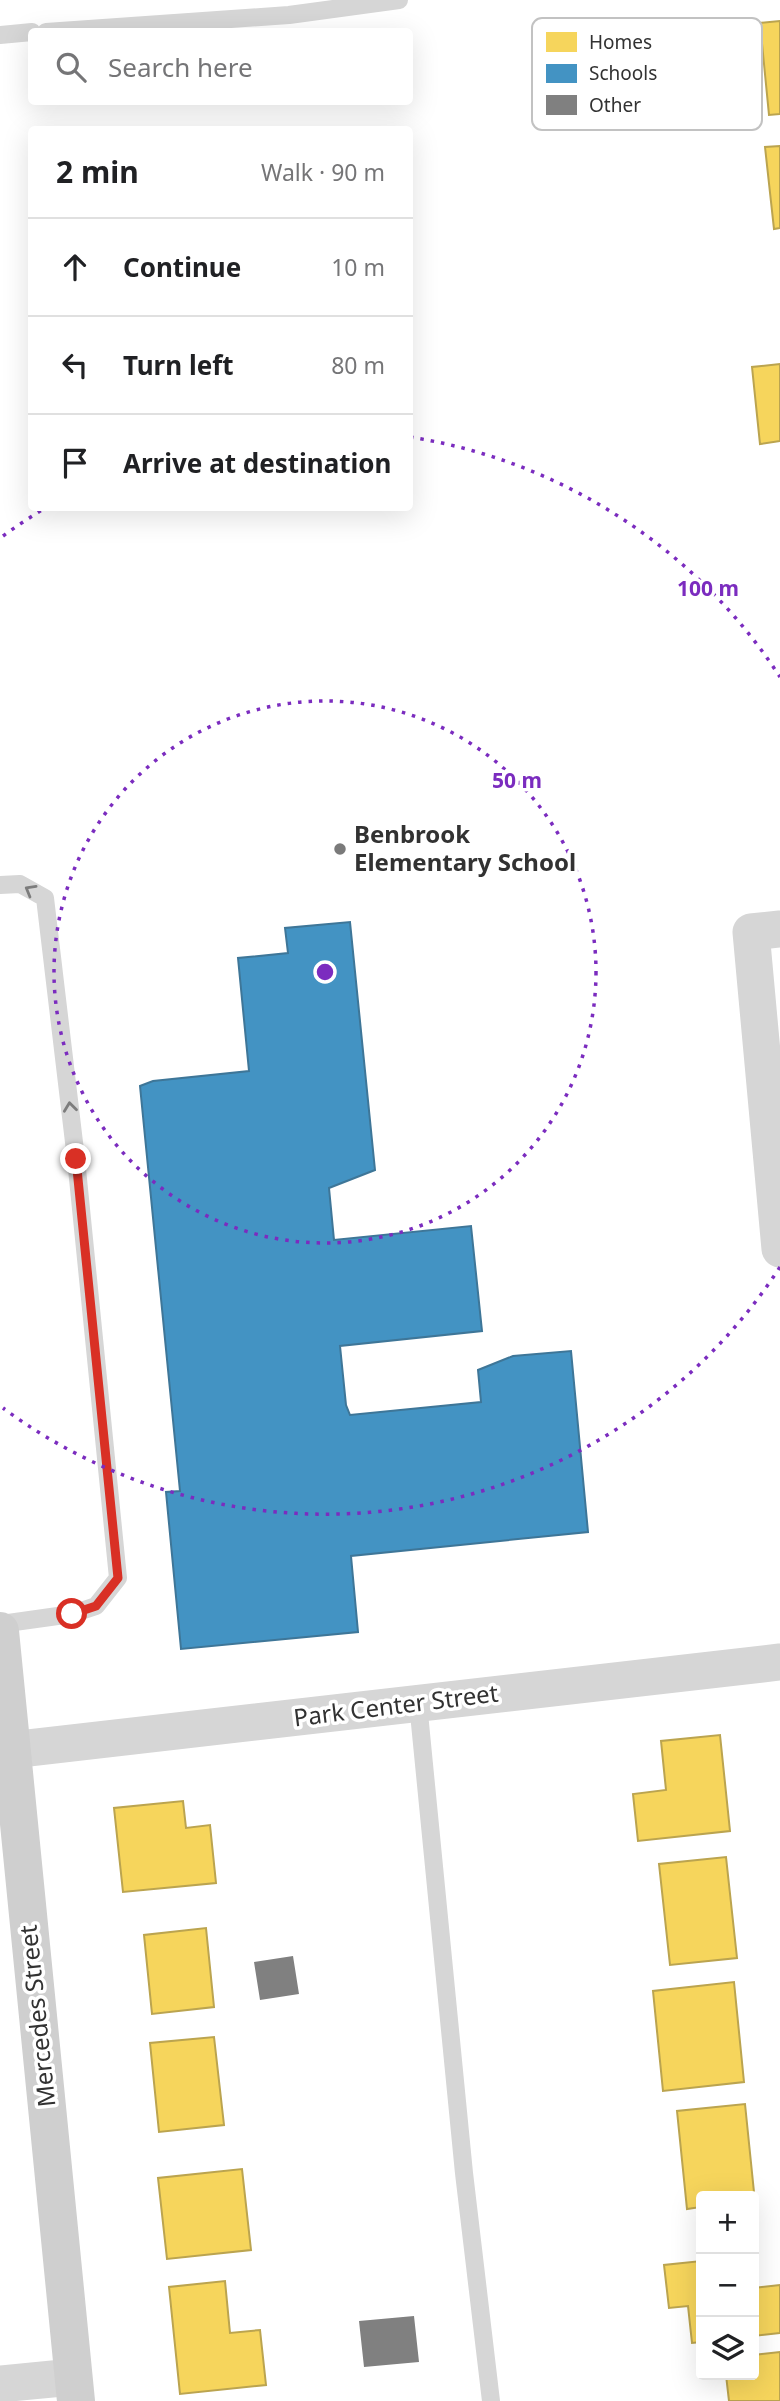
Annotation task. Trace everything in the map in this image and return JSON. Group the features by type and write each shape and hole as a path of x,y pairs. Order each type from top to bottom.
{"street":[{"path":"765,930 780,1249"},
{"name":"Mercedes Street","path":"0,1631 4,1713 11,1750 74,2389"},
{"name":"Park Center Street","path":"11,1750 780,1662"},
{"path":"0,2384 74,2389"}],"lane":[{"path":"103,28 289,15 398,0"},
{"path":"0,35 28,33"},
{"path":"0,885 20,884 45,898 76,1159 118,1578 96,1606 72,1614 0,1624"},
{"path":"418,1703 464,2174 491,2401"}],"building: Homes":[{"path":"780,21 780,114 769,115 762,23"},
{"path":"780,146 780,228 774,229 765,147"},
{"path":"780,364 780,441 760,444 752,367"},
{"path":"720,1735 730,1831 638,1841 633,1794 666,1790 661,1741"},
{"path":"183,1801 186,1828 210,1825 216,1883 123,1892 114,1808"},
{"path":"726,1857 737,1958 670,1965 659,1864"},
{"path":"206,1928 214,2007 152,2014 144,1935"},
{"path":"734,1982 744,2082 663,2091 653,1991"},
{"path":"214,2037 224,2125 159,2132 150,2043"},
{"path":"745,2104 754,2191 696,2191 696,2208 687,2209 677,2111"},
{"path":"242,2169 251,2250 167,2259 158,2178"},
{"path":"696,2262 696,2343 692,2343 688,2306 669,2308 664,2265"},
{"path":"225,2281 230,2333 260,2330 266,2385 180,2394 169,2287"},
{"path":"780,2285 780,2333 759,2335 759,2287"},
{"path":"780,2352 780,2401 729,2401 727,2380 759,2380 759,2354"}],"building: Schools":[{"path":"350,922 375,1170 329,1188 334,1240 471,1226 482,1331 340,1346 346,1405 350,1415 481,1402 478,1370 513,1356 571,1351 588,1532 351,1556 358,1632 181,1649 166,1492 180,1491 140,1086 153,1081 249,1071 238,958 288,953 285,928"}],"building: Other":[{"path":"293,1956 299,1994 260,2000 254,1962"},
{"path":"414,2316 419,2362 364,2367 359,2321"}],"place":[{"name":"Benbrook Elementary School","path":"340,849"}],"route":[{"path":"72,1614 96,1606 118,1578 76,1159"}]}
